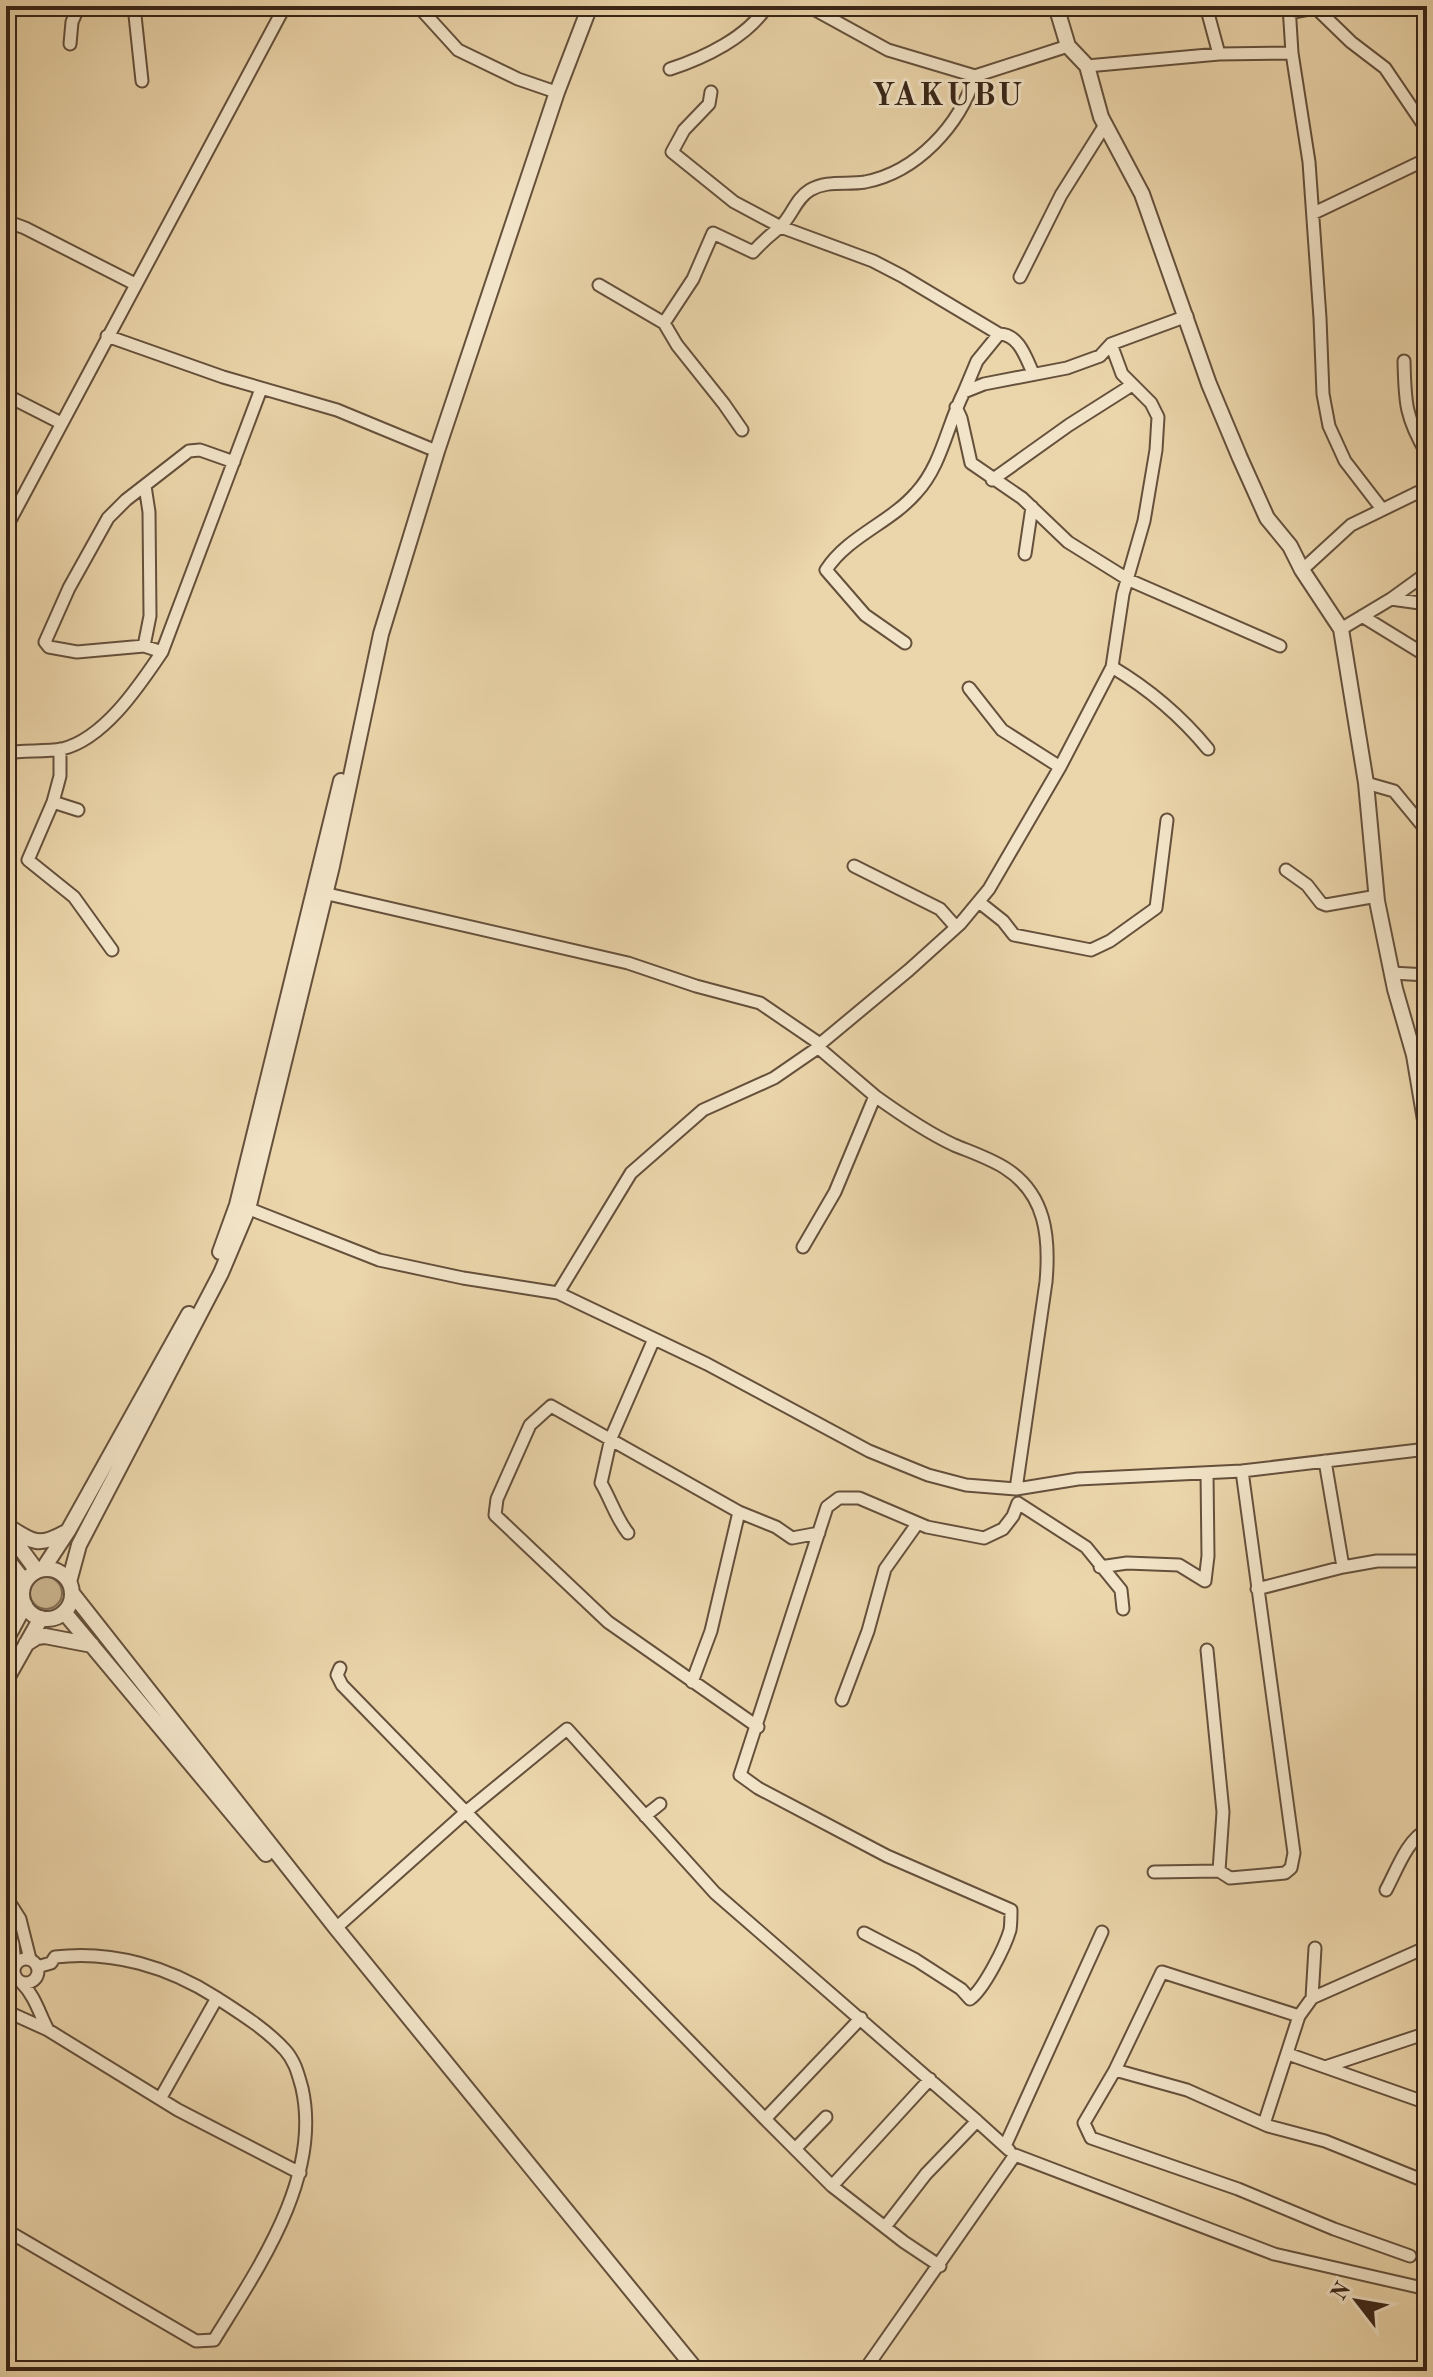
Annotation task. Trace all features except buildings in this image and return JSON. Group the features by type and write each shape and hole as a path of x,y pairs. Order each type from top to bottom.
{"street":[{"path":"70,44 72,22 79,6"},
{"path":"134,6 142,81"},
{"path":"6,528 285,6"},
{"path":"418,6 458,50 518,79 550,90"},
{"path":"320,892 375,632 429,448 482,302 550,90 582,6"},
{"path":"64,1612 79,1545 221,1273 243,1207 381,634 437,451 553,103 590,6"},
{"path":"670,69 698,60 735,36 760,16 767,6"},
{"path":"809,6 871,43 975,76 1068,46"},
{"path":"1056,6 1068,46 1087,66 1105,125 1142,194 1209,384 1245,470 1267,518 1290,546 1341,629 1366,783 1377,896 1392,973 1420,1055 1427,1132"},
{"path":"1206,6 1219,54"},
{"path":"1382,509 1345,461 1329,426 1323,394 1314,213 1289,10 1316,7 1351,42 1385,68 1427,130"},
{"path":"1087,66 1219,54 1292,53"},
{"path":"664,323 693,279 713,233 753,252 770,233 781,227 801,197 813,189 828,184 866,182 919,158 935,145 959,112 975,76"},
{"path":"711,92 709,104 684,130 672,152 734,202 781,227 873,261 999,334 1006,334 1019,344 1033,373"},
{"path":"1020,277 1061,195 1105,125"},
{"path":"1314,213 1427,159"},
{"path":"6,221 135,284"},
{"path":"599,285 664,323 677,345 742,430"},
{"path":"964,392 984,384 1067,368 1100,356 1111,344 1187,316"},
{"path":"905,643 865,615 826,570 844,549 894,514 917,492 937,462 956,407 977,361 999,334"},
{"path":"107,336 261,389 337,410 429,448"},
{"path":"558,1293 631,1173 703,1110 774,1078 909,970 979,902 1028,825 1112,667 1123,594 1146,507 1156,450 1158,417 1151,403 1122,374 1111,344"},
{"path":"1404,361 1405,406 1427,454"},
{"path":"992,480 1132,385"},
{"path":"6,753 60,749 80,743 115,715 162,652 261,389"},
{"path":"6,395 61,423"},
{"path":"956,407 971,463 1022,498 1068,542 1129,580 1280,646"},
{"path":"162,652 144,646 77,652 49,647 45,642 69,588 108,518 126,500 189,451 200,450 234,462"},
{"path":"144,646 150,616 149,512 145,486"},
{"path":"1302,570 1351,525 1427,488"},
{"path":"1025,554 1032,507"},
{"path":"1341,629 1427,573"},
{"path":"1391,599 1427,604"},
{"path":"1362,616 1427,656"},
{"path":"1112,667 1137,682 1182,718 1208,749"},
{"path":"969,688 1002,730 1060,767"},
{"path":"60,749 60,776 53,802 28,860 74,897 112,950"},
{"path":"1366,783 1394,791 1427,831"},
{"path":"53,802 78,810"},
{"path":"979,902 1003,921 1014,935 1091,950 1110,941 1156,908 1167,820"},
{"path":"854,866 940,909 956,927"},
{"path":"1286,870 1307,885 1326,905 1377,896"},
{"path":"320,892 628,963 760,1003 819,1045 875,1096 926,1130 1004,1167 1029,1189 1041,1208 1049,1249 1016,1489"},
{"path":"1392,973 1427,975"},
{"path":"803,1247 835,1192 875,1096"},
{"path":"243,1207 379,1260 463,1278 558,1293 654,1339 869,1451 966,1485 1016,1489 1078,1479 1242,1471 1427,1449"},
{"path":"64,1612 49,1619 41,1618 25,1605 22,1593 25,1582 40,1570 68,1531 214,1269 243,1207"},
{"path":"628,1533 601,1483 611,1438 654,1339"},
{"path":"758,1727 608,1622 495,1515 497,1499 530,1425 551,1406 739,1512 776,1527 792,1538 819,1533"},
{"path":"1325,1461 1343,1567"},
{"path":"1154,1872 1219,1871 1230,1878 1285,1873 1291,1868 1294,1853 1242,1471"},
{"path":"1100,1567 1127,1563 1179,1565 1205,1581 1208,1556 1207,1473"},
{"path":"864,1933 916,1960 961,1989 970,1999 979,1993 1006,1939 1011,1910 887,1856 740,1775 827,1507 839,1498 859,1498 917,1524 984,1538 1003,1529 1018,1503 1086,1547 1121,1590 1123,1609"},
{"path":"692,1682 711,1631 739,1512"},
{"path":"842,1700 868,1631 885,1569 917,1524"},
{"path":"6,1527 36,1543 47,1543 68,1531"},
{"path":"6,1527 40,1570 58,1571 336,1928 697,2371"},
{"path":"6,1558 25,1582"},
{"path":"1257,1589 1377,1561 1427,1561"},
{"path":"6,1640 25,1605"},
{"path":"64,1612 376,1986 687,2371"},
{"path":"6,1680 41,1618"},
{"path":"25,1644 45,1636 92,1645"},
{"path":"1207,1650 1223,1812 1219,1871"},
{"path":"340,1668 337,1675 342,1685 832,2186 940,2266"},
{"path":"336,1928 467,1811 567,1729 715,1893 1015,2155 1274,2254 1427,2289"},
{"path":"645,1816 660,1804"},
{"path":"1386,1890 1412,1842 1427,1830"},
{"path":"6,1897 20,1919 35,1968 34,1997 38,2015 48,2030"},
{"path":"6,1921 13,1944 13,1974 34,1997"},
{"path":"1005,2146 1102,1932"},
{"path":"1264,2124 1299,2016 1312,1998 1427,1947"},
{"path":"1312,1998 1315,1948"},
{"path":"6,2230 196,2341 214,2340 254,2277 293,2195 305,2148 307,2109 297,2070 286,2051 217,1998 179,1976 108,1955 55,1957 51,1963 35,1968"},
{"path":"13,1974 22,1959 35,1968"},
{"path":"13,1974 30,1982 35,1968"},
{"path":"1299,2016 1162,1972 1115,2070 1084,2123 1091,2138 1238,2189 1334,2229 1410,2256"},
{"path":"160,2099 217,1998"},
{"path":"6,2011 48,2030 160,2099 300,2173"},
{"path":"765,2119 861,2018"},
{"path":"1327,2066 1427,2033"},
{"path":"1288,2054 1427,2103"},
{"path":"1115,2070 1187,2090 1264,2124 1325,2141 1427,2182"},
{"path":"832,2186 930,2079"},
{"path":"795,2149 826,2117"},
{"path":"885,2227 926,2174 977,2121"},
{"path":"864,2371 1015,2155"}],"shaded area":[{"path":"46,1577 58,1581 62,1593 58,1605 46,1609 34,1605 30,1593 34,1581"}],"district":[{"name":"YAKUBU","path":"948,97"}]}
